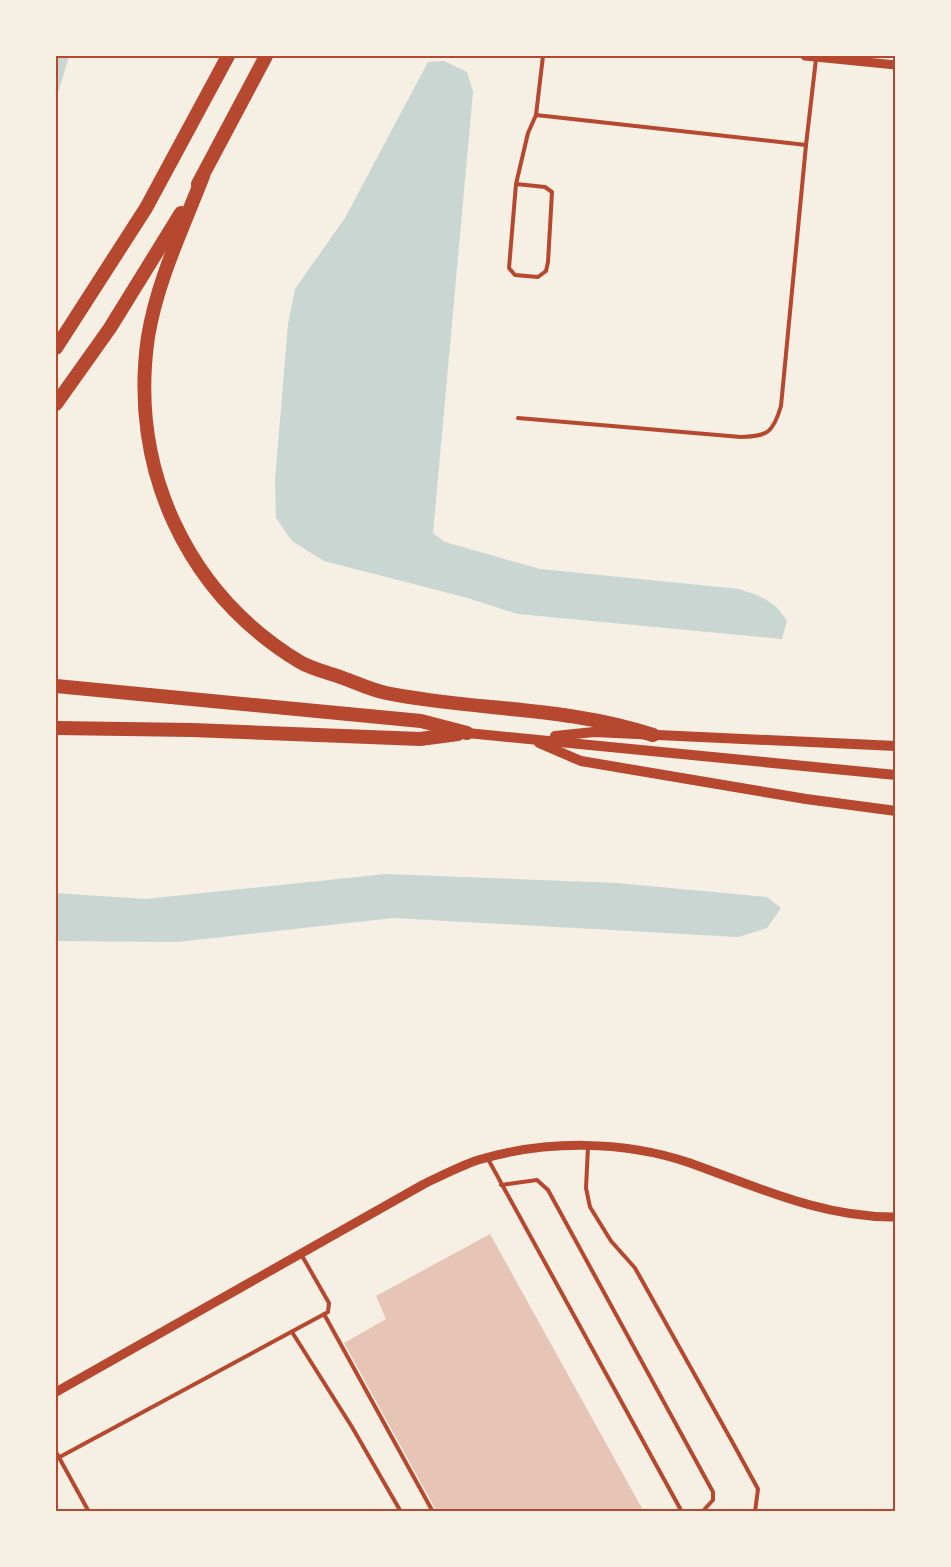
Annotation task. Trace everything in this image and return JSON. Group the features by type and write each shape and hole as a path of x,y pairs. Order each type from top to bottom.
{"highway":[{"path":"56,348 146,208 228,56"},
{"path":"56,404 110,328 203,176 266,56"},
{"path":"203,176 155,300 148,338 143,393 149,454 172,521 207,580 253,628 301,663 383,693 435,701 558,713 615,722 653,735"},
{"path":"56,686 421,721 467,733"},
{"path":"56,728 215,730 420,739 467,733"}],"main road":[{"path":"528,739 594,732 896,746"},
{"path":"467,733 896,775"},
{"path":"528,739 581,761 806,799 896,811"}],"street":[{"path":"805,56 896,65"},
{"path":"56,1392 424,1184 488,1158 530,1149 588,1146 635,1150 687,1162 824,1211 896,1217"}],"lane":[{"path":"516,184 545,187 552,192 548,262 546,271 538,277 515,275 509,268 516,184 528,133 536,115 543,56"},
{"path":"518,418 741,437 760,436 771,430 781,406 816,57"},
{"path":"536,115 806,145"},
{"path":"588,1146 586,1188 590,1207 611,1241 635,1268 739,1454 758,1490 755,1512"},
{"path":"488,1158 682,1512"},
{"path":"501,1185 537,1180 548,1190 713,1492 713,1500 702,1512"},
{"path":"57,1459 328,1312 329,1303 301,1254"},
{"path":"324,1314 433,1512"},
{"path":"292,1332 352,1426 401,1512"},
{"path":"56,1452 57,1459 89,1512"}],"shaded area":[{"path":"56,56 69,56 56,100"},
{"path":"444,61 467,72 473,92 433,533 445,542 540,569 739,589 767,600 778,609 787,621 782,639 518,614 464,597 324,561 292,541 276,518 275,481 288,324 295,289 345,218 428,62"},
{"path":"386,874 617,883 767,897 781,908 767,928 738,937 393,918 177,942 56,941 56,893 145,899"}],"building":[{"path":"490,1234 644,1512 437,1512 344,1343 386,1319 376,1296"}]}
